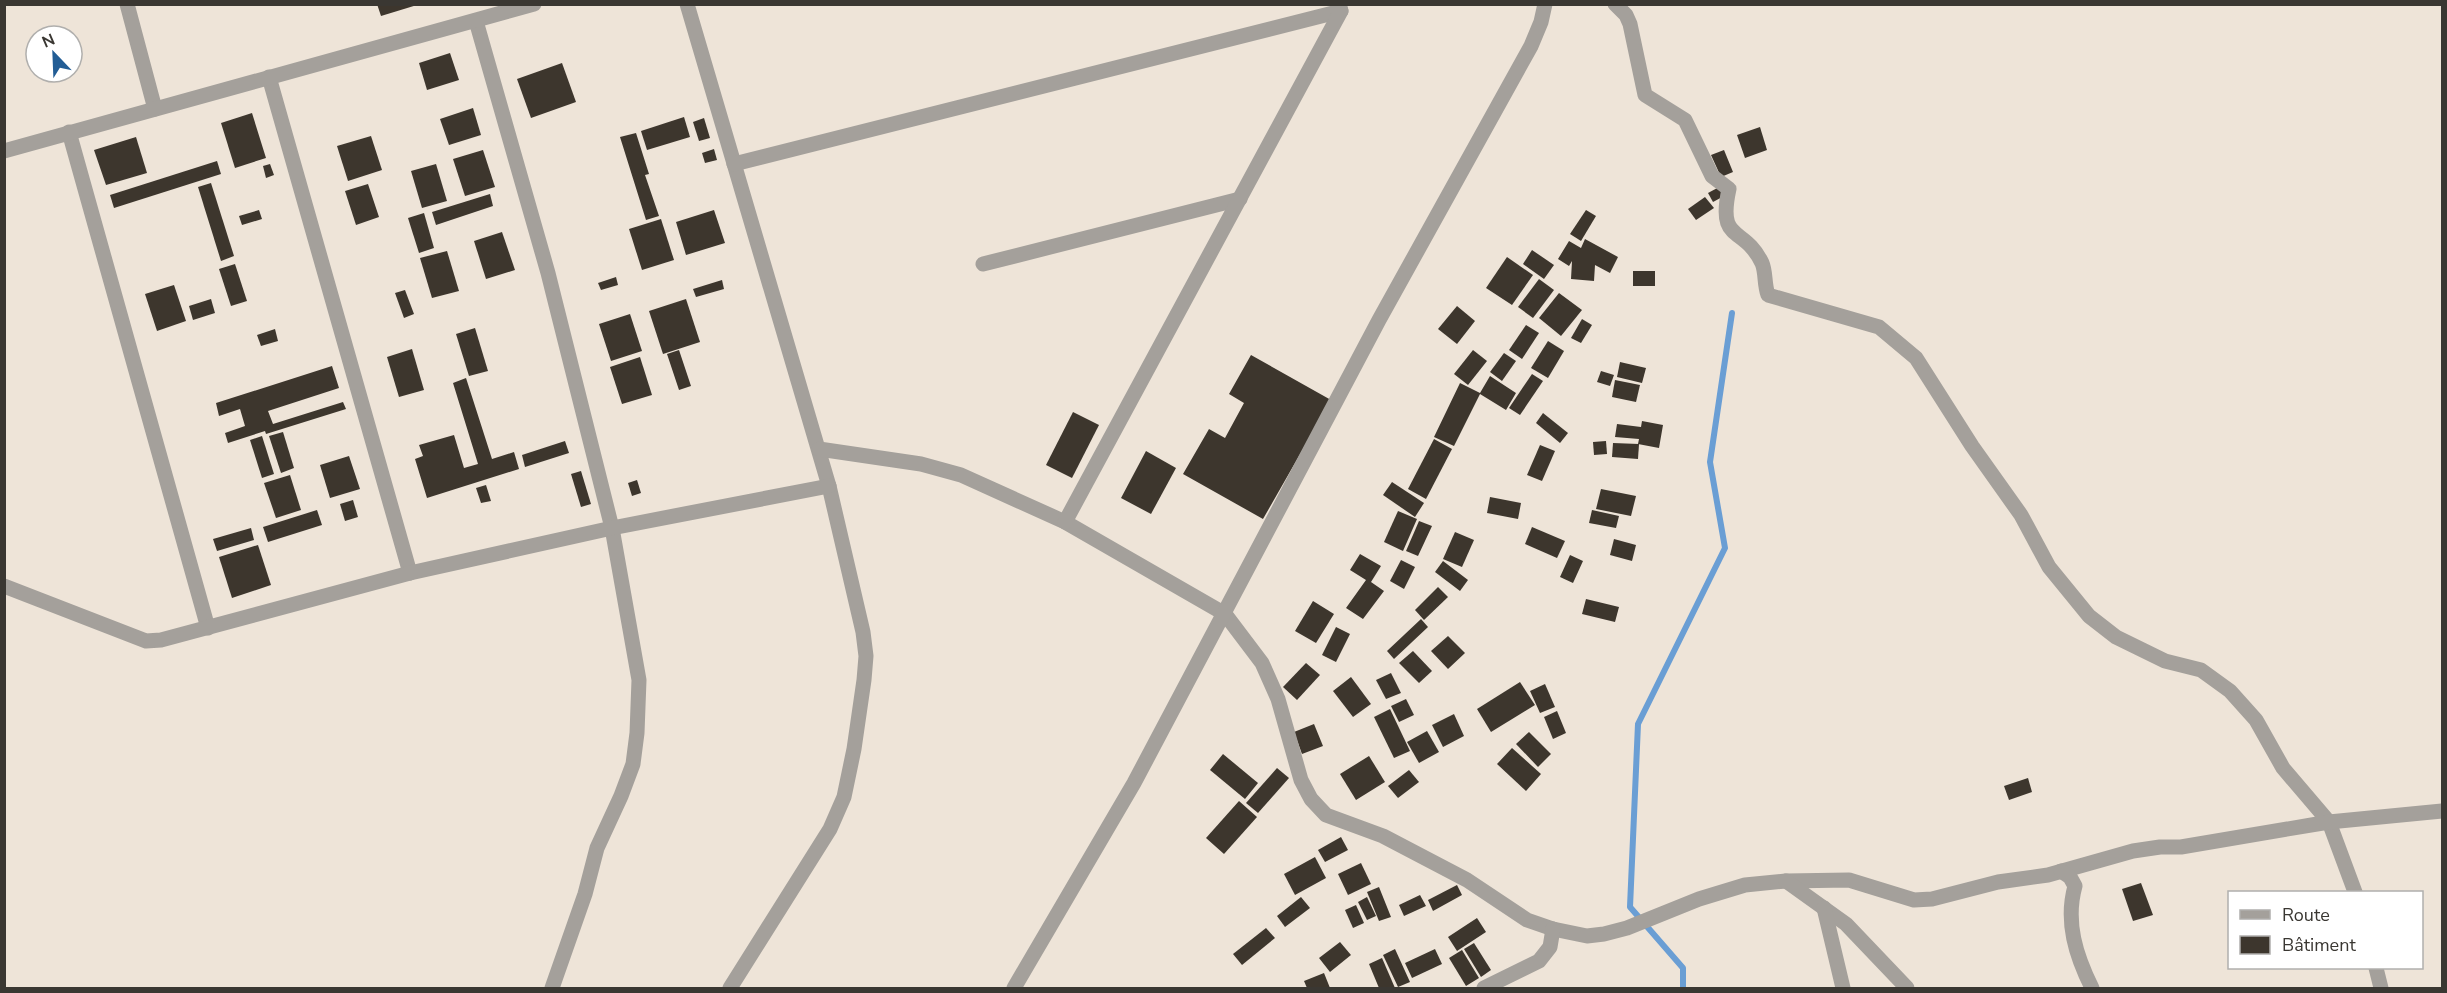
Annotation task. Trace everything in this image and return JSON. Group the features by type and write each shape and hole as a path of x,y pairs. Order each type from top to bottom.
{"street":[{"path":"127,4 155,109"},
{"path":"4,151 534,4"},
{"path":"687,4 819,449 863,632 866,656 854,749 844,797 830,830 730,988"},
{"path":"1014,988 1134,783 1379,320 1531,46 1541,22 1545,4"},
{"path":"1615,4 1626,15 1630,24 1645,94 1685,120 1712,176 1728,189 1724,210 1728,226 1751,245 1764,266 1764,284 1768,295 1879,327 1916,358 1972,446 2021,515 2049,567 2089,616 2116,637 2165,661 2201,670 2230,691 2256,720 2283,768 2330,822 2355,891"},
{"path":"734,164 1340,8"},
{"path":"1065,522 1240,199 1340,8"},
{"path":"476,21 548,273 612,528 639,680 633,765 597,848 585,894 552,988"},
{"path":"269,77 411,573"},
{"path":"69,132 208,628"},
{"path":"983,264 1240,199"},
{"path":"819,449 921,464 961,475 1065,522 1225,614 1262,663 1278,699 1301,780 1311,799 1326,815 1383,836 1467,880 1527,920 1553,929 1587,936 1604,934 1627,928 1699,899 1736,888 1786,881 1849,880 1914,900 1932,899 1998,882 2048,875 2133,851 2181,847 2330,822 2442,811"},
{"path":"4,586 146,641 172,639 411,573 612,528 829,486"},
{"path":"2061,871 2070,877 2075,886 2071,899 2070,922 2081,964 2092,988"},
{"path":"1786,881 1846,924 1907,988"},
{"path":"1824,908 1844,988"},
{"path":"1484,988 1539,961 1550,947 1553,929"},
{"path":"2376,969 2381,988"}],"building":[{"path":"377,4 417,4 417,5 381,16"},
{"path":"450,53 459,80 427,90 419,63"},
{"path":"562,63 576,102 531,118 517,79"},
{"path":"473,108 481,135 449,145 440,119"},
{"path":"252,113 266,158 235,168 221,123"},
{"path":"684,117 690,137 647,150 641,131"},
{"path":"704,118 710,138 699,141 693,122"},
{"path":"1760,127 1767,150 1745,158 1737,135"},
{"path":"636,133 649,174 645,175 659,216 646,220 620,137"},
{"path":"371,136 382,170 348,181 337,146"},
{"path":"136,137 147,173 106,185 94,150"},
{"path":"714,149 717,160 705,163 702,153"},
{"path":"483,150 495,187 465,196 453,159"},
{"path":"1724,150 1733,172 1721,177 1711,155"},
{"path":"217,161 221,174 114,208 110,195"},
{"path":"270,164 274,175 266,178 263,166"},
{"path":"436,164 447,201 422,208 411,171"},
{"path":"211,183 234,256 221,261 198,187"},
{"path":"368,184 379,217 356,225 345,191"},
{"path":"1721,186 1726,195 1713,202 1708,193"},
{"path":"490,194 493,206 436,225 432,212"},
{"path":"1705,197 1714,208 1696,220 1688,209"},
{"path":"259,210 262,219 242,225 239,216"},
{"path":"714,210 725,243 686,255 676,222"},
{"path":"1586,210 1596,216 1581,241 1570,234"},
{"path":"424,213 434,248 419,253 408,218"},
{"path":"661,219 674,260 642,270 629,229"},
{"path":"502,232 515,270 486,279 474,241"},
{"path":"1585,239 1618,257 1610,273 1595,265 1594,281 1571,279 1572,261 1569,266 1558,259 1569,241 1581,248"},
{"path":"1532,250 1554,265 1544,279 1523,264"},
{"path":"447,251 459,291 432,298 420,258"},
{"path":"1507,257 1533,275 1512,305 1486,288"},
{"path":"235,264 247,301 231,306 219,269"},
{"path":"1633,271 1655,271 1655,286 1633,286"},
{"path":"616,277 618,285 601,290 598,283"},
{"path":"1539,279 1554,290 1533,318 1518,307"},
{"path":"722,280 724,289 696,297 693,289"},
{"path":"174,285 186,321 157,331 145,294"},
{"path":"405,290 414,314 404,318 395,293"},
{"path":"1559,293 1582,310 1561,336 1539,318"},
{"path":"211,299 215,313 193,320 189,306"},
{"path":"686,299 700,342 663,354 649,311"},
{"path":"1457,306 1475,321 1457,344 1438,329"},
{"path":"630,314 642,351 611,361 599,324"},
{"path":"1582,319 1592,325 1581,343 1571,338"},
{"path":"1526,325 1539,333 1522,359 1509,350"},
{"path":"475,328 488,371 469,376 456,334"},
{"path":"275,329 278,341 261,346 257,335"},
{"path":"1548,341 1564,351 1548,378 1531,368"},
{"path":"412,349 424,390 399,397 387,357"},
{"path":"679,350 691,386 679,390 667,354"},
{"path":"1473,350 1487,361 1468,385 1454,374"},
{"path":"1504,353 1516,361 1502,381 1490,372"},
{"path":"1251,355 1331,400 1263,519 1183,474 1209,429 1225,438 1244,403 1229,394"},
{"path":"640,357 652,395 622,404 610,367"},
{"path":"1620,362 1646,368 1642,383 1617,377"},
{"path":"332,366 339,388 268,411 273,424 343,402 346,409 266,434 265,431 228,443 225,433 245,426 240,409 219,416 216,403"},
{"path":"1601,371 1614,375 1610,386 1597,382"},
{"path":"1532,374 1543,381 1520,415 1509,408"},
{"path":"1490,376 1516,393 1506,410 1480,394 1454,446 1434,437 1460,383 1480,393"},
{"path":"466,378 492,459 514,452 519,469 427,498 415,459 423,456 419,445 454,435 464,468 478,464 453,383"},
{"path":"1615,380 1640,385 1636,402 1612,397"},
{"path":"1073,412 1099,425 1072,478 1046,465"},
{"path":"1543,413 1568,433 1560,443 1536,423"},
{"path":"1642,421 1663,425 1659,448 1638,444 1639,439 1615,437 1617,424 1641,427"},
{"path":"283,432 294,468 281,473 269,436"},
{"path":"262,436 274,474 262,478 250,440"},
{"path":"1434,439 1452,449 1426,499 1408,489"},
{"path":"565,441 569,453 525,467 522,455"},
{"path":"1606,441 1607,454 1594,455 1593,442"},
{"path":"1613,443 1639,444 1638,459 1612,457"},
{"path":"1540,445 1555,451 1542,481 1527,475"},
{"path":"1146,451 1176,468 1151,514 1121,498"},
{"path":"349,456 360,489 330,498 320,465"},
{"path":"581,471 591,504 581,507 571,474"},
{"path":"290,475 301,510 276,518 264,483"},
{"path":"637,480 641,493 632,496 628,483"},
{"path":"1392,482 1424,503 1415,517 1383,495"},
{"path":"486,485 491,501 481,503 476,488"},
{"path":"1601,489 1636,496 1631,516 1596,509"},
{"path":"1490,497 1521,503 1518,519 1487,513"},
{"path":"353,500 358,517 345,521 340,504"},
{"path":"317,510 322,525 268,542 263,527"},
{"path":"1592,510 1619,516 1616,528 1589,523"},
{"path":"1398,511 1417,519 1403,551 1384,542"},
{"path":"1419,521 1432,526 1418,556 1406,551"},
{"path":"1532,527 1565,541 1557,558 1525,544"},
{"path":"251,528 254,540 217,551 213,539"},
{"path":"1455,532 1474,540 1462,567 1443,559"},
{"path":"1614,539 1636,545 1632,561 1610,555"},
{"path":"258,545 271,585 232,598 219,557"},
{"path":"1360,554 1381,566 1371,582 1384,591 1363,619 1346,608 1366,580 1350,570"},
{"path":"1570,555 1583,561 1573,583 1560,577"},
{"path":"1401,560 1415,567 1404,589 1390,581"},
{"path":"1443,561 1468,580 1460,591 1435,572"},
{"path":"1438,587 1448,597 1424,620 1415,610"},
{"path":"1586,599 1619,607 1615,622 1582,614"},
{"path":"1313,601 1334,614 1316,643 1295,631"},
{"path":"1421,619 1428,627 1394,659 1387,651"},
{"path":"1336,627 1350,634 1336,662 1322,655"},
{"path":"1448,636 1465,653 1448,669 1431,651"},
{"path":"1413,651 1432,671 1419,683 1399,663"},
{"path":"1306,663 1320,675 1297,700 1283,687"},
{"path":"1391,673 1401,693 1386,699 1376,680"},
{"path":"1351,677 1371,704 1353,717 1333,691"},
{"path":"1520,682 1535,705 1491,732 1477,709"},
{"path":"1545,684 1555,707 1540,713 1530,691"},
{"path":"1406,699 1414,715 1399,722 1391,706"},
{"path":"1390,709 1410,751 1394,758 1374,717"},
{"path":"1557,711 1566,733 1553,739 1544,717"},
{"path":"1454,714 1464,736 1443,747 1432,725"},
{"path":"1314,724 1323,746 1302,754 1294,732"},
{"path":"1427,731 1439,752 1419,763 1407,742"},
{"path":"1529,732 1551,754 1538,767 1516,744"},
{"path":"1512,748 1541,774 1526,791 1497,764"},
{"path":"1223,754 1258,783 1245,799 1210,770"},
{"path":"1369,756 1385,782 1356,800 1340,774"},
{"path":"1277,768 1289,778 1258,813 1246,803"},
{"path":"1409,770 1419,782 1398,798 1388,786"},
{"path":"2028,778 2032,792 2009,800 2004,786"},
{"path":"1239,801 1257,817 1224,854 1206,838"},
{"path":"1341,837 1348,850 1325,862 1318,850"},
{"path":"1315,857 1326,878 1295,895 1284,874"},
{"path":"1361,863 1371,884 1348,895 1338,874"},
{"path":"2141,883 2153,915 2133,921 2122,889"},
{"path":"1457,885 1462,895 1433,911 1428,900"},
{"path":"1379,887 1391,917 1379,921 1367,892"},
{"path":"1420,895 1426,906 1404,916 1399,905"},
{"path":"1301,897 1310,908 1285,927 1277,916"},
{"path":"1367,897 1376,916 1367,920 1358,902"},
{"path":"1356,905 1364,923 1353,928 1345,910"},
{"path":"1477,918 1486,932 1457,951 1448,937"},
{"path":"1266,928 1275,938 1242,965 1233,954"},
{"path":"1340,942 1351,955 1330,972 1319,958"},
{"path":"1474,943 1491,970 1481,977 1464,949"},
{"path":"1395,949 1410,982 1398,987 1383,955"},
{"path":"1435,949 1442,964 1412,978 1405,963"},
{"path":"1462,950 1479,978 1466,986 1449,958"},
{"path":"1382,958 1395,988 1379,988 1369,964"},
{"path":"1324,973 1330,988 1307,988 1304,981"}],"waterway":[{"path":"1683,988 1683,968 1630,907 1638,724 1725,548 1710,462 1732,313"}]}
